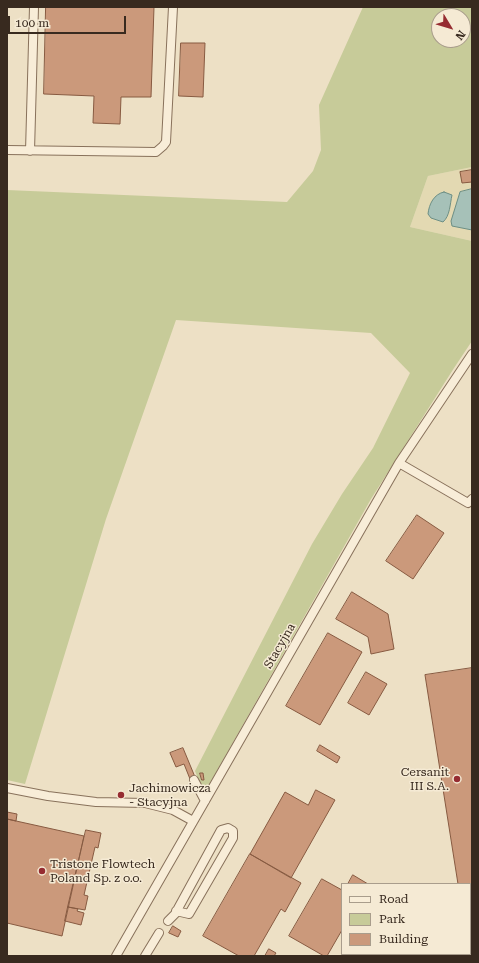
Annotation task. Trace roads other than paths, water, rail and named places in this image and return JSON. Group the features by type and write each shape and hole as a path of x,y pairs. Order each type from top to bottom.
{"street":[{"path":"30,151 34,7"},
{"path":"7,150 156,152 163,146 166,142 172,7"},
{"name":"Stacyjna","path":"116,956 399,464 472,354"},
{"path":"399,464 471,503"},
{"path":"194,780 205,801"},
{"path":"7,788 48,796 96,802 145,802 173,810 194,821"},
{"path":"168,921 176,912 221,830 228,828 233,831 233,838 189,914 176,912"},
{"path":"145,956 159,933"}],"water":[{"path":"472,189 472,230 452,226 451,221 460,192"},
{"path":"444,192 452,195 448,213 443,222 431,218 428,214 435,197"}],"place":[{"name":"Cersanit III S.A.","path":"457,779"},
{"name":"Jachimowicza - Stacyjna","path":"121,795"},
{"name":"Tristone Flowtech Poland Sp. z o.o.","path":"42,871"}]}
